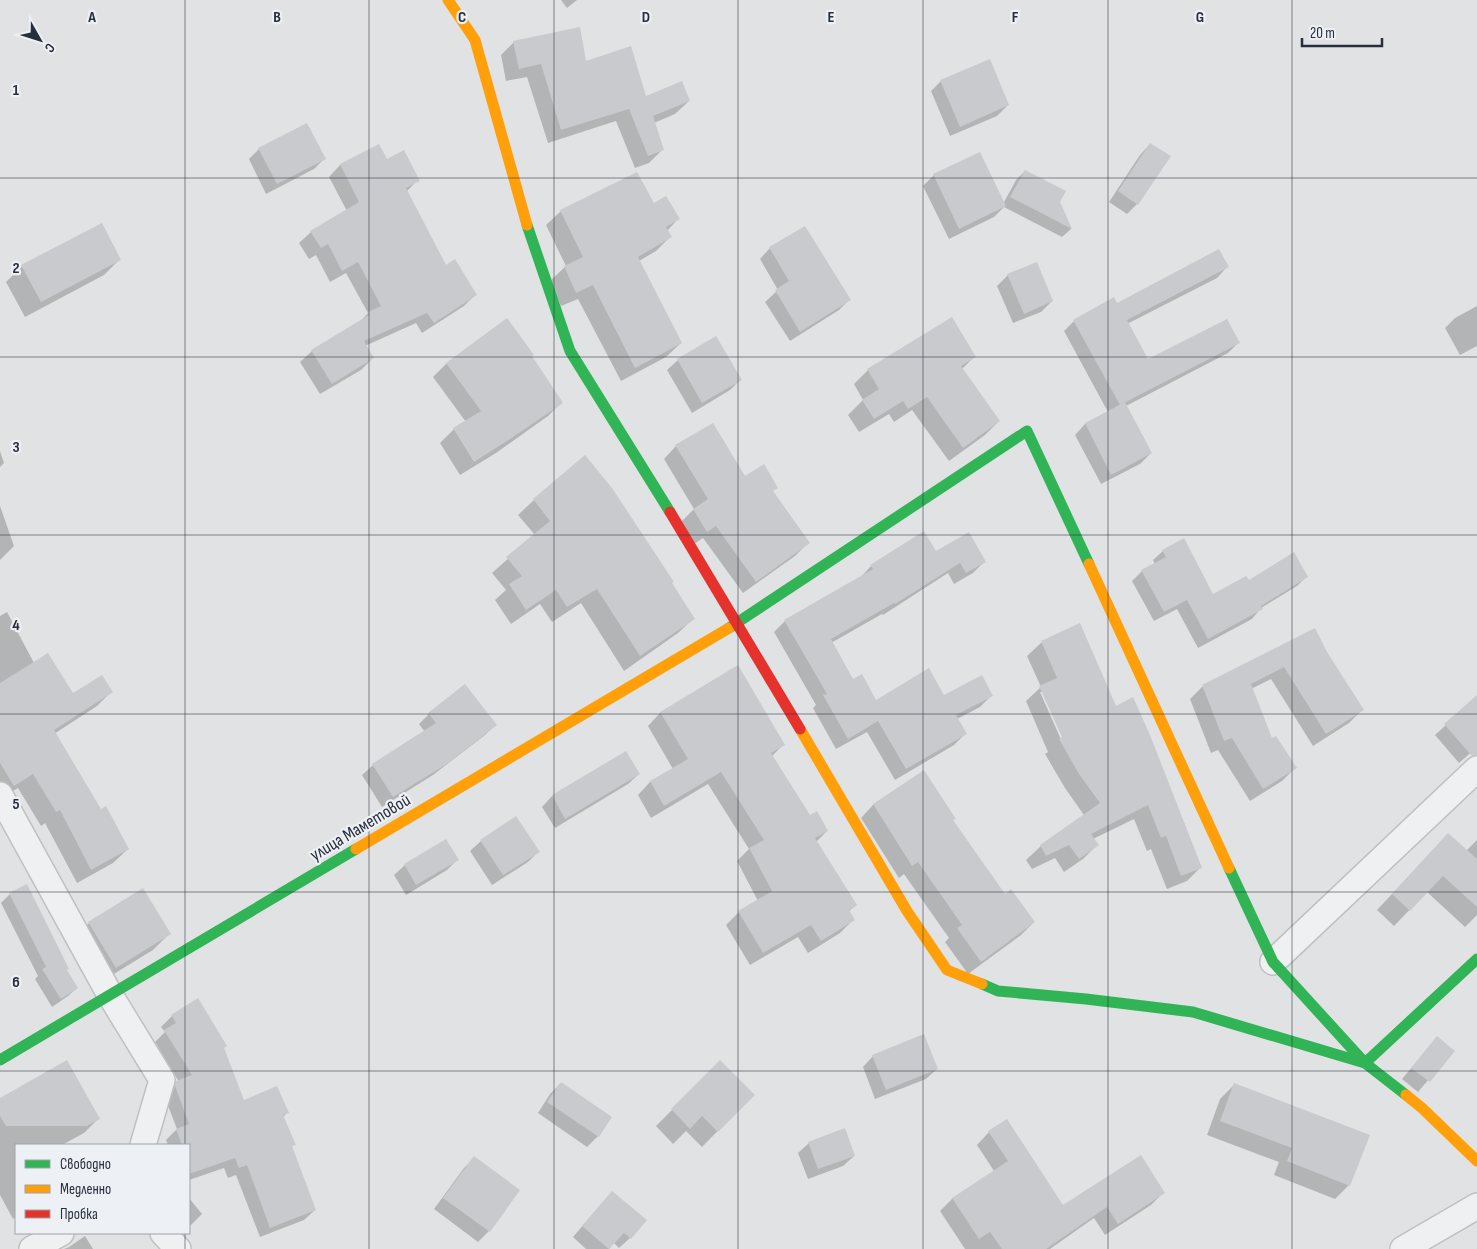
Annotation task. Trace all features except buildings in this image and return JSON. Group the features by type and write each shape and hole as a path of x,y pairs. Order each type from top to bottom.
{"street":[{"path":"448,0 475,40 526,222 570,352 696,553 907,911 947,970 998,991 1193,1012 1365,1063"},
{"name":"улица Маметовой","path":"0,1060 737,623 1027,431 1273,962"},
{"path":"1477,769 1273,962 1365,1063 1422,1108 1477,1162"},
{"path":"0,796 110,995 162,1080 143,1144"},
{"path":"1365,1063 1477,959"},
{"path":"1403,1249 1477,1206"},
{"path":"32,1249 60,1234"},
{"path":"164,1234 178,1249"}],"traffic: fast":[{"path":"527,225 570,351 670,512"},
{"path":"729,628 1027,431 1089,564"},
{"path":"0,1060 356,849"},
{"path":"1229,868 1273,962 1365,1063 1477,959"},
{"path":"982,984 998,991 1193,1012 1365,1063 1406,1095"}],"traffic: slow":[{"path":"448,0 475,40 527,225"},
{"path":"1089,564 1229,868"},
{"path":"356,849 729,628"},
{"path":"800,729 907,911 947,970 982,984"},
{"path":"1406,1095 1477,1161"}],"traffic: jam":[{"path":"670,512 800,729"}]}
